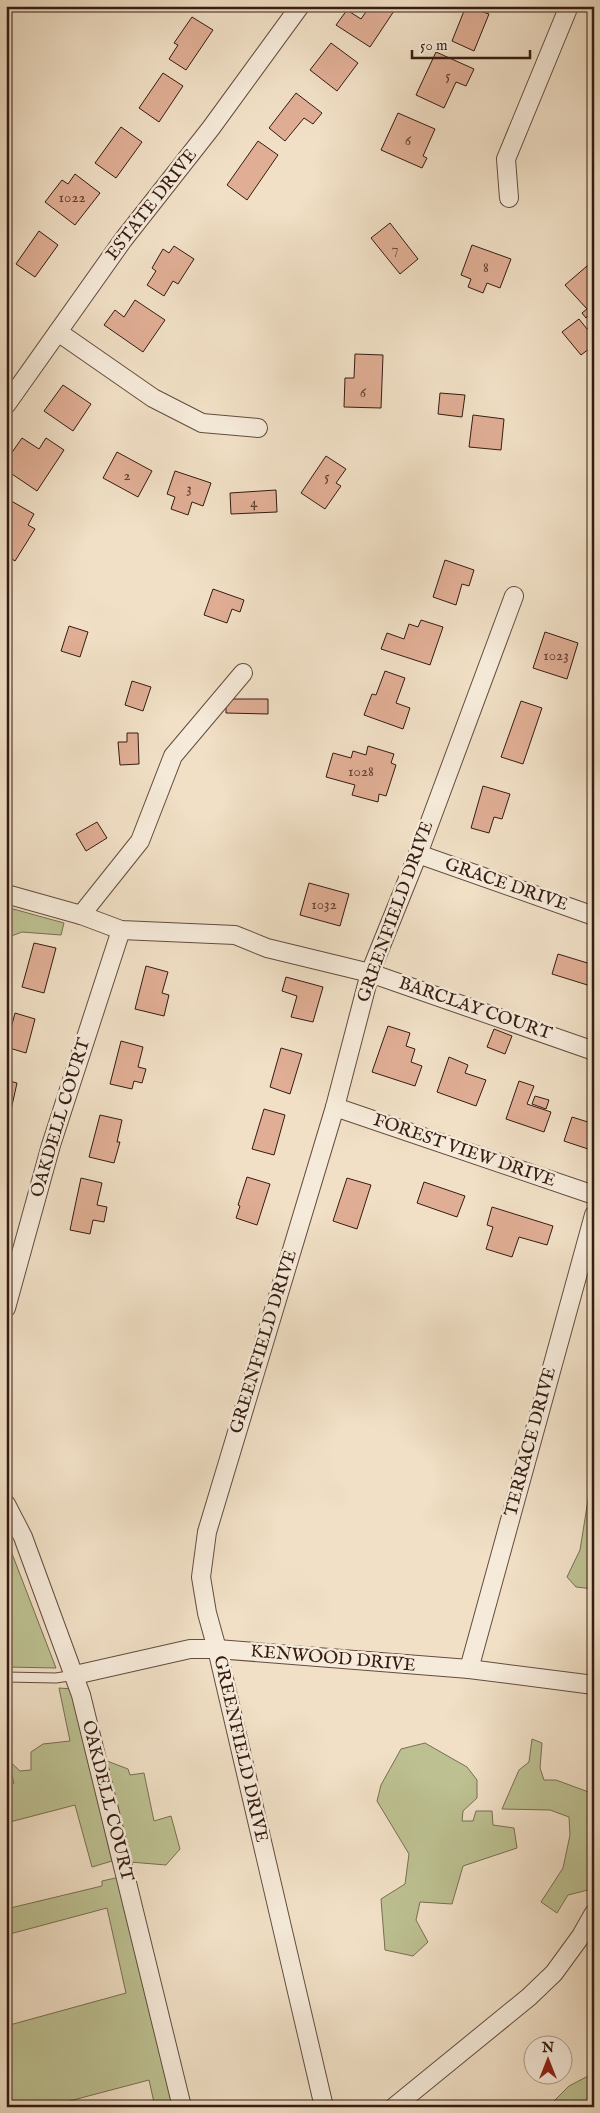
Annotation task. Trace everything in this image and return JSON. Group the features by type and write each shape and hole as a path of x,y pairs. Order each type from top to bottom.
{"street":[{"name":"ESTATE DRIVE","path":"6,405 122,240 211,128 300,6"},
{"path":"509,198 506,159 569,6"},
{"path":"58,332 153,398 202,423 258,428"},
{"name":"GREENFIELD DRIVE","path":"324,2107 207,1613 201,1577 207,1532 334,1108 370,973 418,854 514,596"},
{"path":"81,915 140,842 173,756 243,673"},
{"name":"GRACE DRIVE","path":"418,854 594,916"},
{"path":"6,894 81,915 121,930"},
{"name":"BARCLAY COURT","path":"121,930 235,935 267,948 370,973 594,1051"},
{"name":"OAKDELL COURT","path":"6,1308 51,1145 121,930"},
{"name":"FOREST VIEW DRIVE","path":"334,1108 594,1195"},
{"name":"TERRACE DRIVE","path":"469,1669 594,1215"},
{"name":"OAKDELL COURT","path":"6,1504 23,1537 75,1675 182,2107"},
{"name":"KENWOOD DRIVE","path":"75,1675 190,1649 217,1649 469,1669 594,1685"},
{"path":"394,2107 529,1997 554,1973 581,1936 594,1913"}],"lane":[{"path":"6,1677 56,1678 75,1675"}],"green space":[{"path":"6,907 64,923 61,935 22,932 6,938"},
{"path":"592,1475 594,1475 594,1589 576,1587 567,1577 580,1550"},
{"path":"6,1538 56,1668 6,1667"},
{"path":"59,1688 72,1689 112,1861 92,1867 75,1805 6,1823 6,1787 14,1783 11,1773 6,1771 6,1758 20,1771 31,1770 31,1752 43,1744 70,1741"},
{"path":"532,1739 542,1743 540,1768 544,1780 556,1780 594,1794 594,1885 592,1889 568,1895 557,1913 541,1902 563,1868 570,1835 569,1817 550,1810 502,1809 519,1770 529,1762"},
{"path":"425,1743 467,1767 477,1780 477,1798 463,1811 462,1821 473,1821 476,1811 492,1811 493,1825 514,1828 517,1848 463,1866 452,1904 420,1902 416,1920 428,1942 413,1956 385,1950 381,1899 405,1884 409,1854 377,1801 381,1785 401,1749"},
{"path":"107,1761 128,1769 130,1775 144,1773 154,1821 171,1816 180,1849 166,1865 130,1862"},
{"path":"120,1877 173,2107 155,2107 149,2080 58,2104 6,2106 6,2026 126,1993 107,1908 6,1935 6,1909 102,1886 102,1881"},
{"path":"594,2073 594,2107 548,2107 569,2086 572,2086"}],"building":[{"path":"370,6 393,6 396,8 370,47 336,25 347,10 361,19"},
{"path":"466,6 489,14 474,51 452,41"},
{"path":"192,17 213,30 186,70 169,59 178,45 174,43"},
{"path":"331,43 358,63 337,91 310,70"},
{"path":"436,52 474,69 466,86 456,82 444,108 416,95"},
{"path":"163,73 183,86 159,122 139,108"},
{"path":"296,93 322,113 313,124 304,118 285,141 269,128"},
{"path":"398,113 435,129 423,156 427,158 422,168 381,150"},
{"path":"121,127 142,142 116,178 95,163"},
{"path":"258,141 278,155 247,200 227,185"},
{"path":"75,174 100,193 75,225 45,202 62,180 68,184"},
{"path":"390,223 418,259 400,274 371,238"},
{"path":"39,231 58,245 35,277 16,264"},
{"path":"472,245 511,259 500,288 487,283 483,293 468,287 471,279 461,275"},
{"path":"174,246 194,259 178,284 173,281 164,296 147,285 156,271 152,268 163,249 169,253"},
{"path":"594,260 594,311 586,318 582,313 587,309 565,285"},
{"path":"135,300 165,320 143,352 104,325 115,310 124,317"},
{"path":"579,319 587,329 594,323 594,345 581,355 562,332"},
{"path":"355,354 383,355 381,408 344,407 345,378 354,378"},
{"path":"63,385 91,404 73,431 44,411"},
{"path":"440,393 465,395 462,417 438,414"},
{"path":"473,415 504,419 501,450 469,447"},
{"path":"22,438 39,449 46,438 64,450 37,491 6,470 6,461"},
{"path":"117,452 152,471 138,497 103,478"},
{"path":"326,456 346,469 336,483 341,486 325,509 301,493"},
{"path":"175,471 211,483 203,506 192,502 188,515 171,509 175,497 167,494"},
{"path":"276,490 277,512 231,514 230,493"},
{"path":"6,498 34,514 28,525 35,529 15,561 6,555"},
{"path":"445,560 474,570 469,586 462,584 456,605 433,597"},
{"path":"213,589 244,600 240,612 232,609 227,623 204,615"},
{"path":"421,620 443,627 430,665 381,649 387,633 404,639 409,624 418,627"},
{"path":"69,626 88,632 80,657 61,651"},
{"path":"545,632 578,643 567,679 533,668"},
{"path":"385,671 405,678 396,703 410,708 403,729 364,715 372,694 376,695"},
{"path":"132,681 151,687 143,711 125,705"},
{"path":"226,699 268,699 268,714 226,713"},
{"path":"521,701 542,708 523,764 501,757"},
{"path":"127,733 138,733 139,764 120,765 118,742 127,742"},
{"path":"368,746 394,754 391,763 396,765 386,796 379,794 378,802 352,795 355,785 326,777 333,753 351,758 353,751 366,755"},
{"path":"483,786 510,794 502,819 494,817 489,833 471,828"},
{"path":"97,822 107,838 86,851 76,834"},
{"path":"309,883 349,894 340,926 300,915"},
{"path":"34,943 56,948 44,993 22,987"},
{"path":"558,954 594,965 594,987 552,974"},
{"path":"146,966 168,972 162,993 169,995 164,1016 135,1009"},
{"path":"286,977 323,987 313,1022 291,1017 297,996 282,991"},
{"path":"15,1013 35,1019 26,1053 6,1047"},
{"path":"388,1026 410,1033 406,1046 415,1049 411,1062 422,1066 415,1086 372,1072"},
{"path":"494,1029 512,1036 505,1054 487,1047"},
{"path":"121,1041 143,1047 138,1067 146,1069 142,1083 134,1081 132,1089 110,1084"},
{"path":"281,1048 302,1054 290,1094 270,1087"},
{"path":"449,1057 468,1065 465,1073 486,1080 476,1106 437,1092"},
{"path":"6,1080 17,1083 9,1119 6,1118"},
{"path":"519,1081 534,1086 527,1104 551,1112 544,1132 506,1119"},
{"path":"535,1096 549,1100 546,1109 532,1104"},
{"path":"264,1109 285,1115 274,1155 252,1149"},
{"path":"594,1114 594,1151 564,1141 572,1117 591,1123"},
{"path":"100,1115 122,1120 117,1142 120,1142 114,1163 89,1157"},
{"path":"247,1177 270,1184 257,1225 236,1218"},
{"path":"81,1178 102,1183 97,1205 107,1207 104,1222 93,1220 90,1234 70,1230"},
{"path":"347,1178 371,1185 357,1229 333,1221"},
{"path":"424,1182 465,1196 457,1217 417,1203"},
{"path":"492,1207 553,1226 547,1245 519,1237 512,1257 486,1249 493,1227 487,1225"}]}
